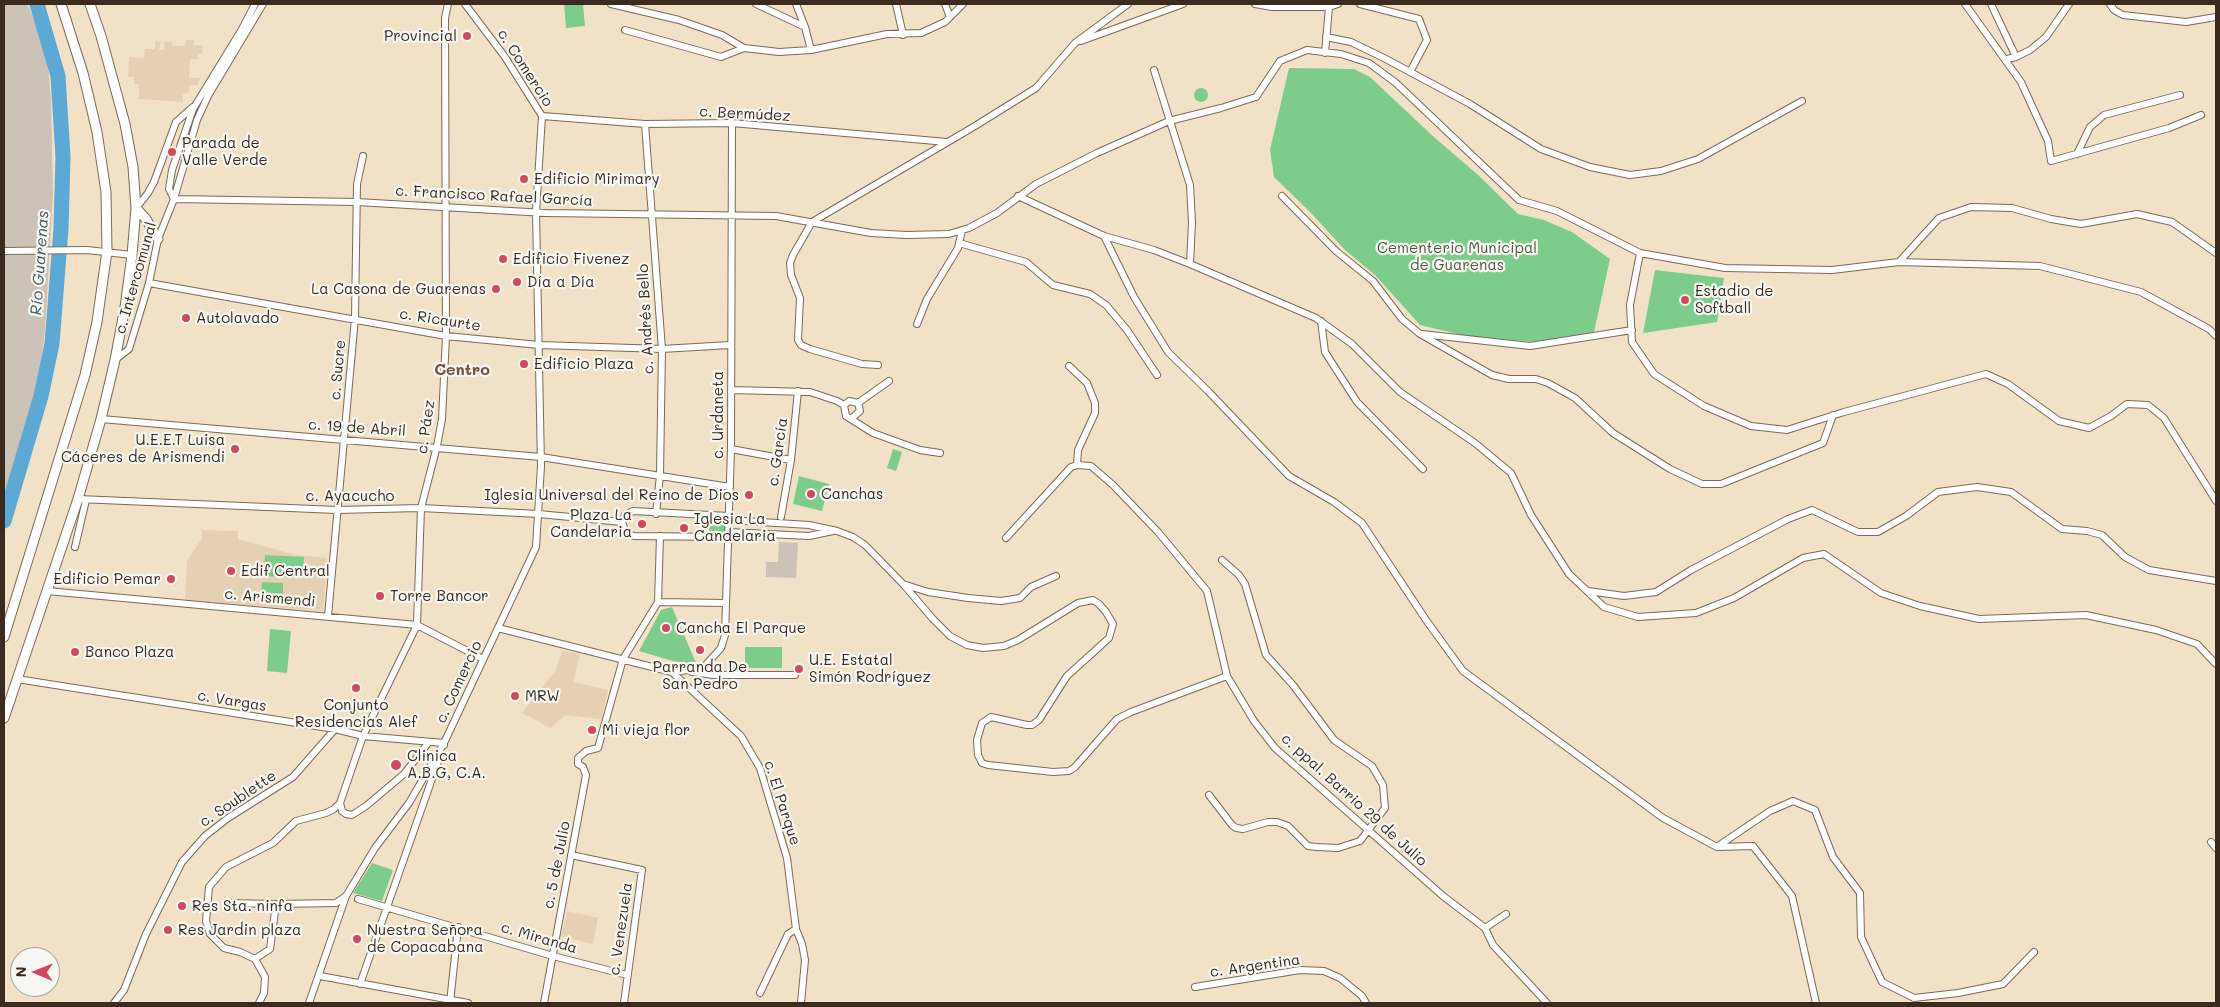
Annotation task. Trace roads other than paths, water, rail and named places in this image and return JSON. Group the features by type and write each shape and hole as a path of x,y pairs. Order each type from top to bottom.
{"main road":[{"path":"4,637 85,375 97,322 107,251 106,192 97,132 83,73 61,4"},
{"path":"4,718 47,591 82,500 116,360 132,255 136,208 133,167 125,124 101,36 90,4"},
{"path":"136,208 146,219 158,239"}],"street":[{"name":"c. Intercomunal","path":"174,199 169,189 172,170 196,105 242,29 254,4"},
{"name":"c. Intercomunal","path":"116,360 129,349 149,283 158,239 174,199 189,144 208,96 263,4"},
{"path":"442,4 445,17"},
{"path":"445,17 448,4"},
{"name":"c. Comercio","path":"309,1003 320,976 346,896 375,848 409,803 444,743 536,547 541,457 536,212 542,116 505,57 465,4"},
{"path":"611,4 679,20 722,35 744,48 779,52 811,50 887,34 920,33 934,29 963,4"},
{"path":"756,4 805,27"},
{"path":"796,4 811,50"},
{"path":"896,4 903,35"},
{"path":"945,4 950,17"},
{"path":"878,365 862,364 810,349 801,345 798,340 800,298 791,275 790,263 812,222 976,126 1036,88 1075,43 1128,4"},
{"path":"1075,43 1183,4"},
{"path":"1255,4 1272,7 1329,6 1338,4"},
{"path":"1360,4 1419,19 1427,40 1410,72"},
{"path":"1965,4 2007,59 2021,82 2048,141 2051,161 2169,128 2201,115"},
{"path":"1991,4 2016,57"},
{"path":"2007,59 2030,50 2046,38 2069,4"},
{"path":"2110,4 2114,10 2124,15 2186,22 2216,17"},
{"path":"1324,52 1329,6"},
{"name":"c. Páez","path":"340,803 363,736 418,624 421,508 438,446 442,419 446,336 445,17"},
{"path":"625,30 722,57 744,48"},
{"path":"1326,37 1351,42 1410,72 1470,104 1541,150 1590,168 1630,175 1661,171 1698,160 1802,101"},
{"name":"c. Francisco Rafael García","path":"174,199 357,202 536,212 776,216 847,230 906,235 949,234 962,230 997,213 1036,184 1089,157 1169,121 1256,97 1280,61 1307,50 1340,54 1370,63 1396,83 1519,200 1557,211 1640,253 1726,268 1832,270 1899,262 2040,266 2141,292 2209,329 2216,336"},
{"path":"1154,70 1190,185 1192,222 1190,264"},
{"path":"2077,154 2090,127 2104,115 2180,94"},
{"path":"136,208 154,182 176,122 208,96"},
{"name":"c. Bermúdez","path":"542,116 645,124 732,123 947,142"},
{"name":"c. Urdaneta","path":"672,672 704,668 721,648 725,635 731,449 732,123"},
{"name":"c. Andrés Bello","path":"645,124 662,349 660,475 656,514"},
{"name":"c. Sucre","path":"328,616 355,318 358,175 363,156"},
{"path":"1018,196 1104,236 1154,250 1190,264 1241,284 1321,321 1352,344 1400,392 1475,443 1511,473 1531,515 1569,574 1604,607 1638,617 1696,613 1734,598 1803,558 1824,554 1880,593 1920,606 1978,620 2086,615 2156,630 2197,644 2216,664"},
{"path":"1282,196 1336,251 1373,282 1402,319 1420,334 1492,375 1509,379 1536,379 1548,383 1575,398 1613,433 1670,469 1702,484 1721,484 1823,443 1834,415"},
{"path":"1899,262 1938,218 1971,207 2012,208 2051,219 2081,224 2137,214 2172,222 2216,253"},
{"path":"917,324 926,299 948,266 959,243 962,230"},
{"path":"1104,236 1134,297 1168,352 1289,476 1334,502 1362,523 1426,620 1464,671 1663,818 1717,847 1753,846 1792,896 1816,1003"},
{"path":"959,243 1026,262 1053,285 1090,294 1106,305 1127,330 1158,375"},
{"path":"4,251 86,250 132,255"},
{"path":"1640,253 1630,305 1632,342 1654,374 1704,406 1743,423 1751,426 1787,430 1834,415 1986,374 2008,384 2059,421 2089,428 2111,416 2127,404 2148,405 2164,418 2216,501"},
{"name":"c. Ricaurte","path":"149,283 355,318 446,336 539,345 662,349 730,345"},
{"path":"1321,321 1325,352 1357,402 1423,469"},
{"path":"1420,334 1530,346 1632,330"},
{"path":"1006,538 1070,467 1077,465 1078,450 1095,414 1095,403 1087,383 1069,366"},
{"path":"844,405 849,401 858,403 889,381"},
{"path":"731,390 798,391 821,395 844,405"},
{"name":"c. García","path":"781,517 791,460 798,391"},
{"path":"852,418 860,411 858,403"},
{"path":"844,405 844,412 874,433 893,441 940,454"},
{"name":"c. 19 de Abril","path":"101,419 345,441 438,446 541,457 730,487"},
{"path":"731,449 791,460"},
{"name":"c. ppal. Barrio 29 de Julio","path":"1077,465 1091,466 1113,485 1158,532 1207,591 1227,676 1254,721 1274,748 1370,830 1443,896 1485,928 1493,945 1547,1003"},
{"path":"1586,590 1624,596 1656,592 1691,570 1788,519 1812,510 1858,532 1878,532 1906,516 1938,492 1977,487 2011,492 2062,529 2087,531 2102,535 2125,558 2149,570 2216,581"},
{"path":"75,547 82,500"},
{"name":"c. Ayacucho","path":"82,500 337,510 421,508 539,514 622,522"},
{"path":"837,531 809,536 729,534 628,535 624,530 622,522 625,515 629,512 808,525 837,531 853,537 865,545 950,636 967,646 983,648 1004,646 1018,640 1078,603 1093,600 1099,604 1113,624 1109,638 1067,676 1035,723 1032,725 1018,724 1001,718 991,718 982,723 978,740 978,755 980,760 988,765 1053,772 1069,771 1117,719 1139,708 1227,676"},
{"path":"623,659 658,602 660,536"},
{"path":"1209,795 1236,828 1243,829 1268,822 1277,822 1288,826 1308,846 1338,848 1350,846 1360,841 1370,830 1384,808 1383,785 1372,766 1334,740 1293,685 1266,655 1245,584 1239,575 1222,560"},
{"path":"904,585 928,592 1001,600 1020,598 1031,587 1056,576"},
{"name":"c. Arismendi","path":"47,591 418,624 483,659"},
{"path":"658,602 726,603"},
{"name":"c. El Parque","path":"498,628 672,672 741,736 760,768 787,858 796,930 805,960 801,1003"},
{"name":"c. 5 de Julio","path":"544,1003 586,775 583,767 578,764 578,758 582,754 598,748 601,742 623,659"},
{"path":"688,671 714,675 795,675"},
{"name":"c. Vargas","path":"17,679 334,729 363,736 444,743"},
{"name":"c. Soublette","path":"114,1003 124,990 146,934 182,862 205,836 228,818 293,777 334,729"},
{"path":"340,803 342,811 352,815 366,806 404,774 429,742"},
{"path":"360,984 444,743"},
{"path":"1717,847 1770,811 1793,801 1815,810 1833,857 1860,893 1861,937 1882,982 1914,998 1958,993 2003,984 2034,952"},
{"path":"259,1003 264,993 264,978 255,959 240,952 224,948 210,934 206,920 209,887 226,867 274,843 296,821 334,810 340,803"},
{"path":"2211,842 2216,848"},
{"name":"c. Venezuela","path":"571,855 642,870 624,1003"},
{"path":"226,903 336,902 346,896"},
{"name":"c. Miranda","path":"358,899 553,956 627,975"},
{"path":"255,959 270,949 276,904"},
{"path":"1485,928 1506,914"},
{"path":"450,1002 458,927"},
{"path":"760,993 788,934 796,930"},
{"name":"c. Argentina","path":"1195,987 1300,970 1324,972 1340,978 1362,996 1366,1003"},
{"path":"320,976 450,1002 468,1003"}],"waterway":[{"name":"Río Guarenas","path":"4,521 41,396 52,344 61,229 63,157 58,76 37,4"}],"place":[{"name":"Provincial","path":"467,36"},
{"name":"Parada de Valle Verde","path":"172,152"},
{"name":"Edificio Mirimary","path":"524,179"},
{"name":"Edificio Fivenez","path":"503,259"},
{"name":"Día a Día","path":"517,282"},
{"name":"La Casona de Guarenas","path":"496,289"},
{"name":"Estadio de Softball","path":"1685,300"},
{"name":"Autolavado","path":"186,318"},
{"name":"Edificio Plaza","path":"524,364"},
{"name":"U.E.E.T Luisa Cáceres de Arismendi","path":"235,449"},
{"name":"Canchas","path":"811,494"},
{"name":"Iglesia Universal del Reino de Dios","path":"749,495"},
{"name":"Plaza La Candelaria","path":"642,524"},
{"name":"Iglesia La Candelaria","path":"684,528"},
{"name":"Edif Central","path":"231,571"},
{"name":"Edificio Pemar","path":"171,579"},
{"name":"Torre Bancor","path":"380,596"},
{"name":"Cancha El Parque","path":"666,628"},
{"name":"Parranda De San Pedro","path":"700,650"},
{"name":"Banco Plaza","path":"75,652"},
{"name":"U.E. Estatal Simón Rodríguez","path":"799,669"},
{"name":"Conjunto Residencias Alef","path":"356,688"},
{"name":"MRW","path":"515,696"},
{"name":"Mi vieja flor","path":"592,730"},
{"name":"Clinica A.B.G, C.A.","path":"396,765"},
{"name":"Res Sta. ninfa","path":"182,906"},
{"name":"Res Jardin plaza","path":"168,930"},
{"name":"Nuestra Señora de Copacabana","path":"357,939"}],"district":[{"name":"Centro","path":"462,370"}],"park label":[{"name":"Cementerio Municipal de Guarenas","path":"1457,256"}]}
